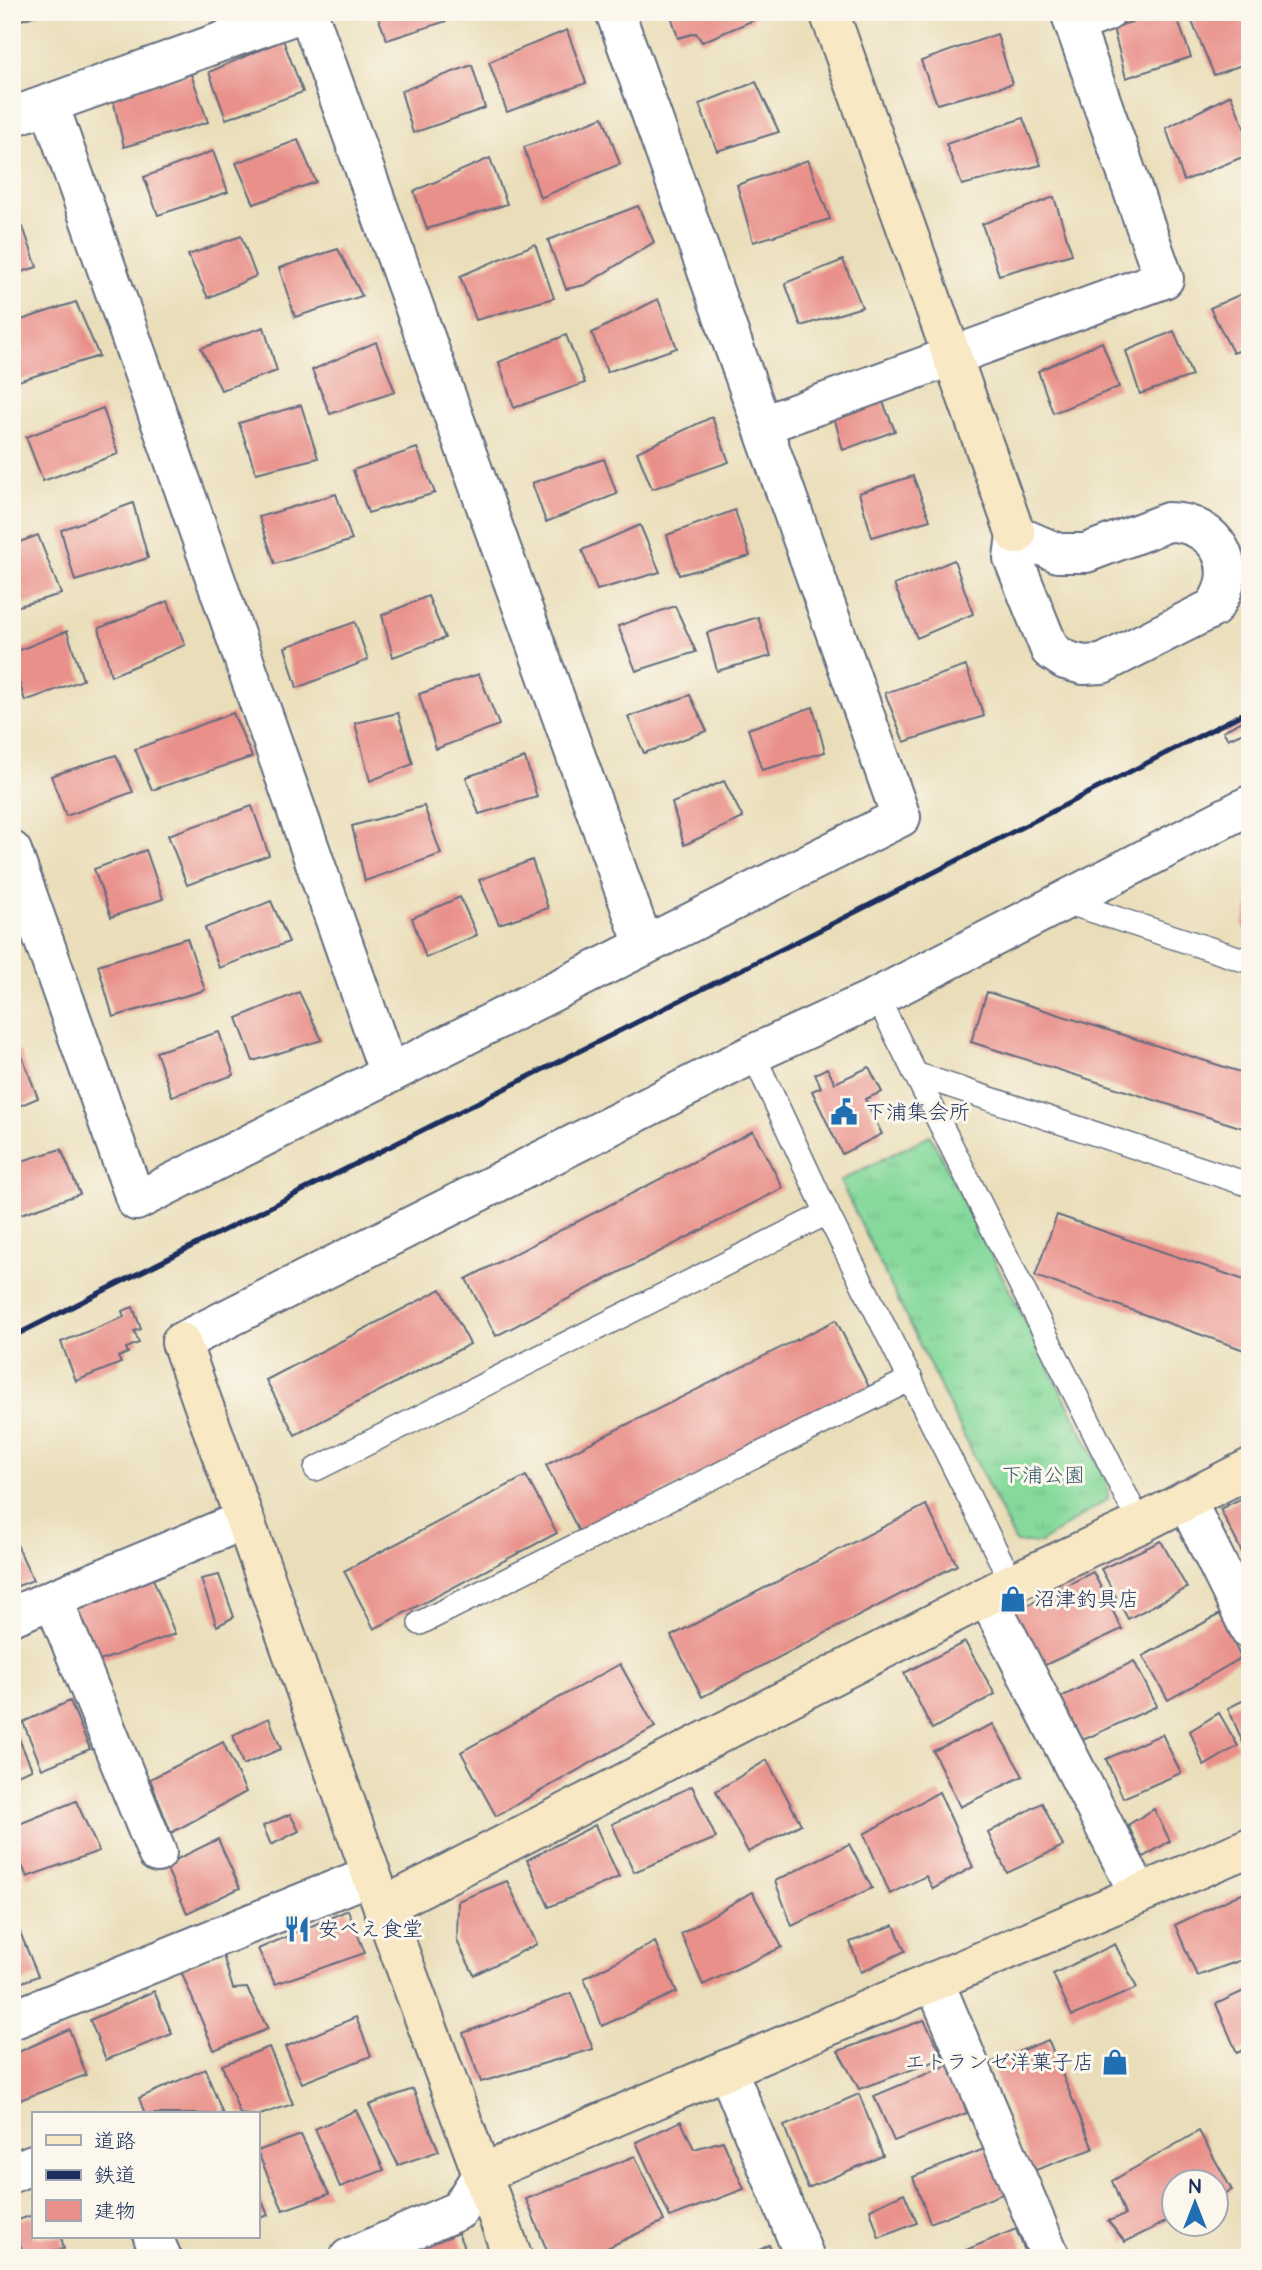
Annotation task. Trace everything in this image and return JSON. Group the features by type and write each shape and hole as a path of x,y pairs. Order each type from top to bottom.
{"street":[{"path":"12,117 306,12 645,945"},
{"path":"12,851 136,1201 901,817 615,12"},
{"path":"829,12 1017,535 1013,558 1050,650 1065,660 1083,665 1102,664 1213,608 1221,597 1226,582 1226,567 1213,539 1199,528 1181,522 1168,522 1086,553 1058,553 1017,535"},
{"path":"763,425 1164,279 1083,16"},
{"path":"49,103 389,1074"},
{"path":"513,2258 377,1891 181,1342 753,1054 877,997 1250,805"},
{"path":"12,2020 377,1891 1000,1589 1140,1524 1250,1468"},
{"path":"1186,1500 1250,1630"},
{"path":"12,1616 243,1520"},
{"path":"1000,1589 1139,1894"},
{"path":"53,1599 157,1853"},
{"path":"349,2258 459,2210 483,2173 1250,1847"},
{"path":"934,1981 1051,2258"},
{"path":"727,2070 805,2258"},
{"path":"12,2173 32,2164"},
{"path":"153,2238 162,2258"}],"lane":[{"path":"1063,901 1250,962"},
{"path":"877,997 1140,1524"},
{"path":"753,1054 827,1213 911,1379 1000,1589"},
{"path":"915,1074 1250,1185"},
{"path":"316,1469 827,1213"},
{"path":"420,1623 911,1379"}],"green space":[{"name":"下浦公園","path":"930,1135 1107,1481 1108,1499 1040,1543 1016,1543 840,1181"}],"building":[{"path":"12,12 42,12 42,13 12,23"},
{"path":"376,12 450,12 453,19 387,40"},
{"path":"670,12 752,12 754,20 702,42 696,33 678,38"},
{"path":"901,12 924,12 925,13 904,20"},
{"path":"1161,12 1175,12 1191,57 1126,78 1113,28"},
{"path":"1188,12 1250,12 1250,62 1214,75"},
{"path":"567,30 586,83 507,112 489,62"},
{"path":"997,34 1012,84 937,104 921,61"},
{"path":"283,40 303,92 226,119 209,72"},
{"path":"472,65 485,108 413,133 401,91"},
{"path":"191,74 208,122 124,147 112,95"},
{"path":"756,82 779,132 717,151 699,104"},
{"path":"1231,95 1250,142 1250,154 1184,181 1166,128"},
{"path":"603,117 620,164 540,198 524,147"},
{"path":"1023,118 1041,165 962,185 946,144"},
{"path":"298,140 316,182 254,204 236,163"},
{"path":"213,151 228,192 158,215 144,177"},
{"path":"490,158 507,204 427,229 414,191"},
{"path":"808,160 830,219 753,242 737,185"},
{"path":"1054,197 1072,254 999,275 982,224"},
{"path":"638,206 654,242 585,285 566,289 548,240"},
{"path":"23,227 37,267 12,275 12,231"},
{"path":"241,236 256,276 208,298 188,255"},
{"path":"535,244 554,298 476,320 460,276"},
{"path":"338,249 362,296 295,317 279,268"},
{"path":"843,260 862,307 801,326 785,283"},
{"path":"1250,290 1250,347 1233,353 1210,308"},
{"path":"658,299 677,348 607,372 592,333"},
{"path":"76,302 99,356 12,383 12,323"},
{"path":"264,327 277,371 221,390 201,348"},
{"path":"1174,331 1192,376 1140,394 1126,351"},
{"path":"566,335 585,383 514,408 499,362"},
{"path":"376,342 395,392 330,414 312,370"},
{"path":"1102,342 1119,387 1053,413 1038,371"},
{"path":"880,395 895,431 843,450 834,417"},
{"path":"301,405 318,458 256,473 239,423"},
{"path":"103,408 118,454 43,481 26,437"},
{"path":"712,417 729,462 652,489 637,452"},
{"path":"417,448 435,493 368,513 353,470"},
{"path":"604,459 617,494 546,522 532,483"},
{"path":"913,476 930,520 872,537 859,493"},
{"path":"336,494 352,540 275,564 259,517"},
{"path":"133,503 148,558 75,581 61,530"},
{"path":"735,510 750,556 679,575 667,535"},
{"path":"640,525 660,572 597,590 582,550"},
{"path":"38,535 61,594 12,608 12,545"},
{"path":"954,560 973,614 917,638 894,585"},
{"path":"428,596 445,638 393,657 382,615"},
{"path":"168,601 185,645 111,676 99,628"},
{"path":"675,606 696,652 636,671 618,626"},
{"path":"758,617 771,656 717,671 707,633"},
{"path":"355,622 368,660 297,688 285,647"},
{"path":"67,631 83,680 25,701 12,653"},
{"path":"966,666 984,716 904,742 885,693"},
{"path":"479,674 499,725 436,749 419,694"},
{"path":"690,695 707,731 644,753 628,717"},
{"path":"813,707 825,752 762,770 748,729"},
{"path":"233,713 252,757 152,790 135,749"},
{"path":"398,713 413,764 370,781 355,723"},
{"path":"1250,717 1250,729 1228,739 1223,731"},
{"path":"116,755 133,792 66,816 51,776"},
{"path":"525,758 537,797 479,814 466,777"},
{"path":"724,781 743,818 684,845 672,803"},
{"path":"252,806 269,855 187,885 168,835"},
{"path":"424,806 441,854 365,881 352,826"},
{"path":"146,850 163,899 111,917 94,869"},
{"path":"532,860 548,908 499,924 479,880"},
{"path":"460,897 477,935 426,958 412,918"},
{"path":"271,901 289,942 219,968 205,928"},
{"path":"1250,905 1250,929 1242,926"},
{"path":"187,938 205,990 113,1017 98,965"},
{"path":"299,992 322,1040 253,1061 237,1018"},
{"path":"987,992 1250,1075 1250,1118 1246,1129 971,1042"},
{"path":"219,1032 234,1075 172,1096 156,1052"},
{"path":"20,1051 38,1098 12,1109 12,1054"},
{"path":"869,1067 882,1092 865,1099 882,1134 842,1154 812,1091 821,1087 815,1074 827,1068 835,1083"},
{"path":"753,1131 783,1188 496,1336 466,1279"},
{"path":"61,1149 80,1194 12,1217 12,1164"},
{"path":"1057,1215 1250,1282 1250,1352 1035,1276"},
{"path":"441,1289 470,1344 295,1435 266,1380"},
{"path":"133,1307 141,1329 134,1331 139,1343 126,1348 128,1353 118,1357 121,1363 76,1381 61,1342 124,1317 122,1311"},
{"path":"836,1320 870,1389 580,1534 546,1465"},
{"path":"526,1476 557,1533 374,1629 344,1571"},
{"path":"1250,1494 1250,1568 1220,1509"},
{"path":"926,1505 957,1565 702,1697 671,1636"},
{"path":"12,1534 33,1580 18,1586 15,1578 12,1579"},
{"path":"1161,1541 1187,1588 1128,1619 1101,1569"},
{"path":"1093,1572 1122,1629 1043,1666 1014,1612"},
{"path":"219,1575 234,1617 217,1626 201,1579"},
{"path":"152,1576 175,1634 94,1663 72,1605"},
{"path":"1220,1614 1241,1658 1168,1700 1143,1656"},
{"path":"965,1642 995,1694 932,1729 904,1673"},
{"path":"1134,1661 1157,1706 1083,1740 1061,1697"},
{"path":"620,1664 655,1727 496,1816 461,1752"},
{"path":"1250,1697 1250,1759 1228,1708"},
{"path":"70,1701 90,1749 42,1769 23,1722"},
{"path":"1219,1713 1238,1746 1204,1766 1190,1731"},
{"path":"269,1718 281,1749 243,1765 233,1735"},
{"path":"12,1723 32,1769 12,1777"},
{"path":"993,1724 1023,1776 960,1807 933,1751"},
{"path":"1162,1734 1181,1773 1123,1798 1106,1759"},
{"path":"223,1742 246,1792 171,1833 150,1779"},
{"path":"767,1760 801,1824 748,1852 716,1791"},
{"path":"692,1786 716,1838 634,1872 612,1824"},
{"path":"939,1792 973,1867 933,1889 926,1876 890,1894 864,1834"},
{"path":"76,1801 99,1851 27,1877 12,1843 12,1827"},
{"path":"1042,1803 1063,1846 1007,1873 988,1833"},
{"path":"1154,1809 1170,1841 1143,1857 1128,1825"},
{"path":"290,1814 299,1831 271,1845 263,1826"},
{"path":"595,1825 619,1877 549,1907 527,1860"},
{"path":"218,1839 240,1888 187,1913 165,1865"},
{"path":"849,1844 872,1888 792,1926 775,1881"},
{"path":"507,1881 537,1944 474,1975 457,1941 458,1901"},
{"path":"1250,1889 1250,1957 1197,1976 1175,1925"},
{"path":"752,1892 782,1947 703,1985 681,1934"},
{"path":"348,1910 365,1953 275,1984 258,1949"},
{"path":"17,1925 38,1976 12,1986 12,1927"},
{"path":"894,1925 905,1951 861,1972 850,1942"},
{"path":"655,1942 677,1992 602,2026 584,1978"},
{"path":"1115,1944 1137,1988 1072,2016 1053,1974"},
{"path":"223,1955 233,1989 247,1988 268,2029 214,2050 180,1969"},
{"path":"1250,1988 1250,2047 1237,2053 1216,2004"},
{"path":"154,1991 172,2034 106,2060 90,2020"},
{"path":"571,1993 593,2049 481,2082 463,2033"},
{"path":"356,2017 371,2056 302,2083 285,2047"},
{"path":"924,2020 944,2058 859,2089 838,2051"},
{"path":"69,2029 86,2075 12,2103 12,2055"},
{"path":"1048,2040 1093,2149 1033,2171 990,2063"},
{"path":"269,2047 293,2104 259,2115 259,2112 239,2112 222,2065"},
{"path":"950,2064 967,2113 894,2141 874,2096"},
{"path":"205,2069 222,2112 144,2112 139,2098"},
{"path":"413,2089 439,2151 398,2165 369,2105"},
{"path":"859,2094 883,2156 808,2188 784,2126"},
{"path":"356,2110 384,2170 340,2187 315,2129"},
{"path":"681,2121 694,2149 723,2141 744,2189 670,2217 636,2142"},
{"path":"1199,2131 1220,2168 1160,2168 1160,2225 1125,2242 1108,2221 1125,2215 1112,2181"},
{"path":"301,2135 329,2194 283,2210 259,2150"},
{"path":"989,2147 1012,2190 930,2223 913,2177"},
{"path":"635,2156 664,2221 586,2258 550,2258 526,2199"},
{"path":"904,2193 917,2223 879,2238 870,2209"},
{"path":"259,2195 268,2215 259,2218"},
{"path":"32,2215 32,2238 61,2238 64,2249 24,2255 12,2222"},
{"path":"1016,2229 1028,2258 947,2258"},
{"path":"458,2233 468,2258 397,2258"},
{"path":"769,2245 774,2258 745,2258"}],"railway":[{"path":"12,1337 1250,710"}],"place":[{"name":"下浦集会所","path":"844,1112"},
{"name":"沼津釣具店","path":"1013,1599"},
{"name":"安べえ食堂","path":"297,1929"},
{"name":"エトランゼ洋菓子店","path":"1115,2062"}]}
